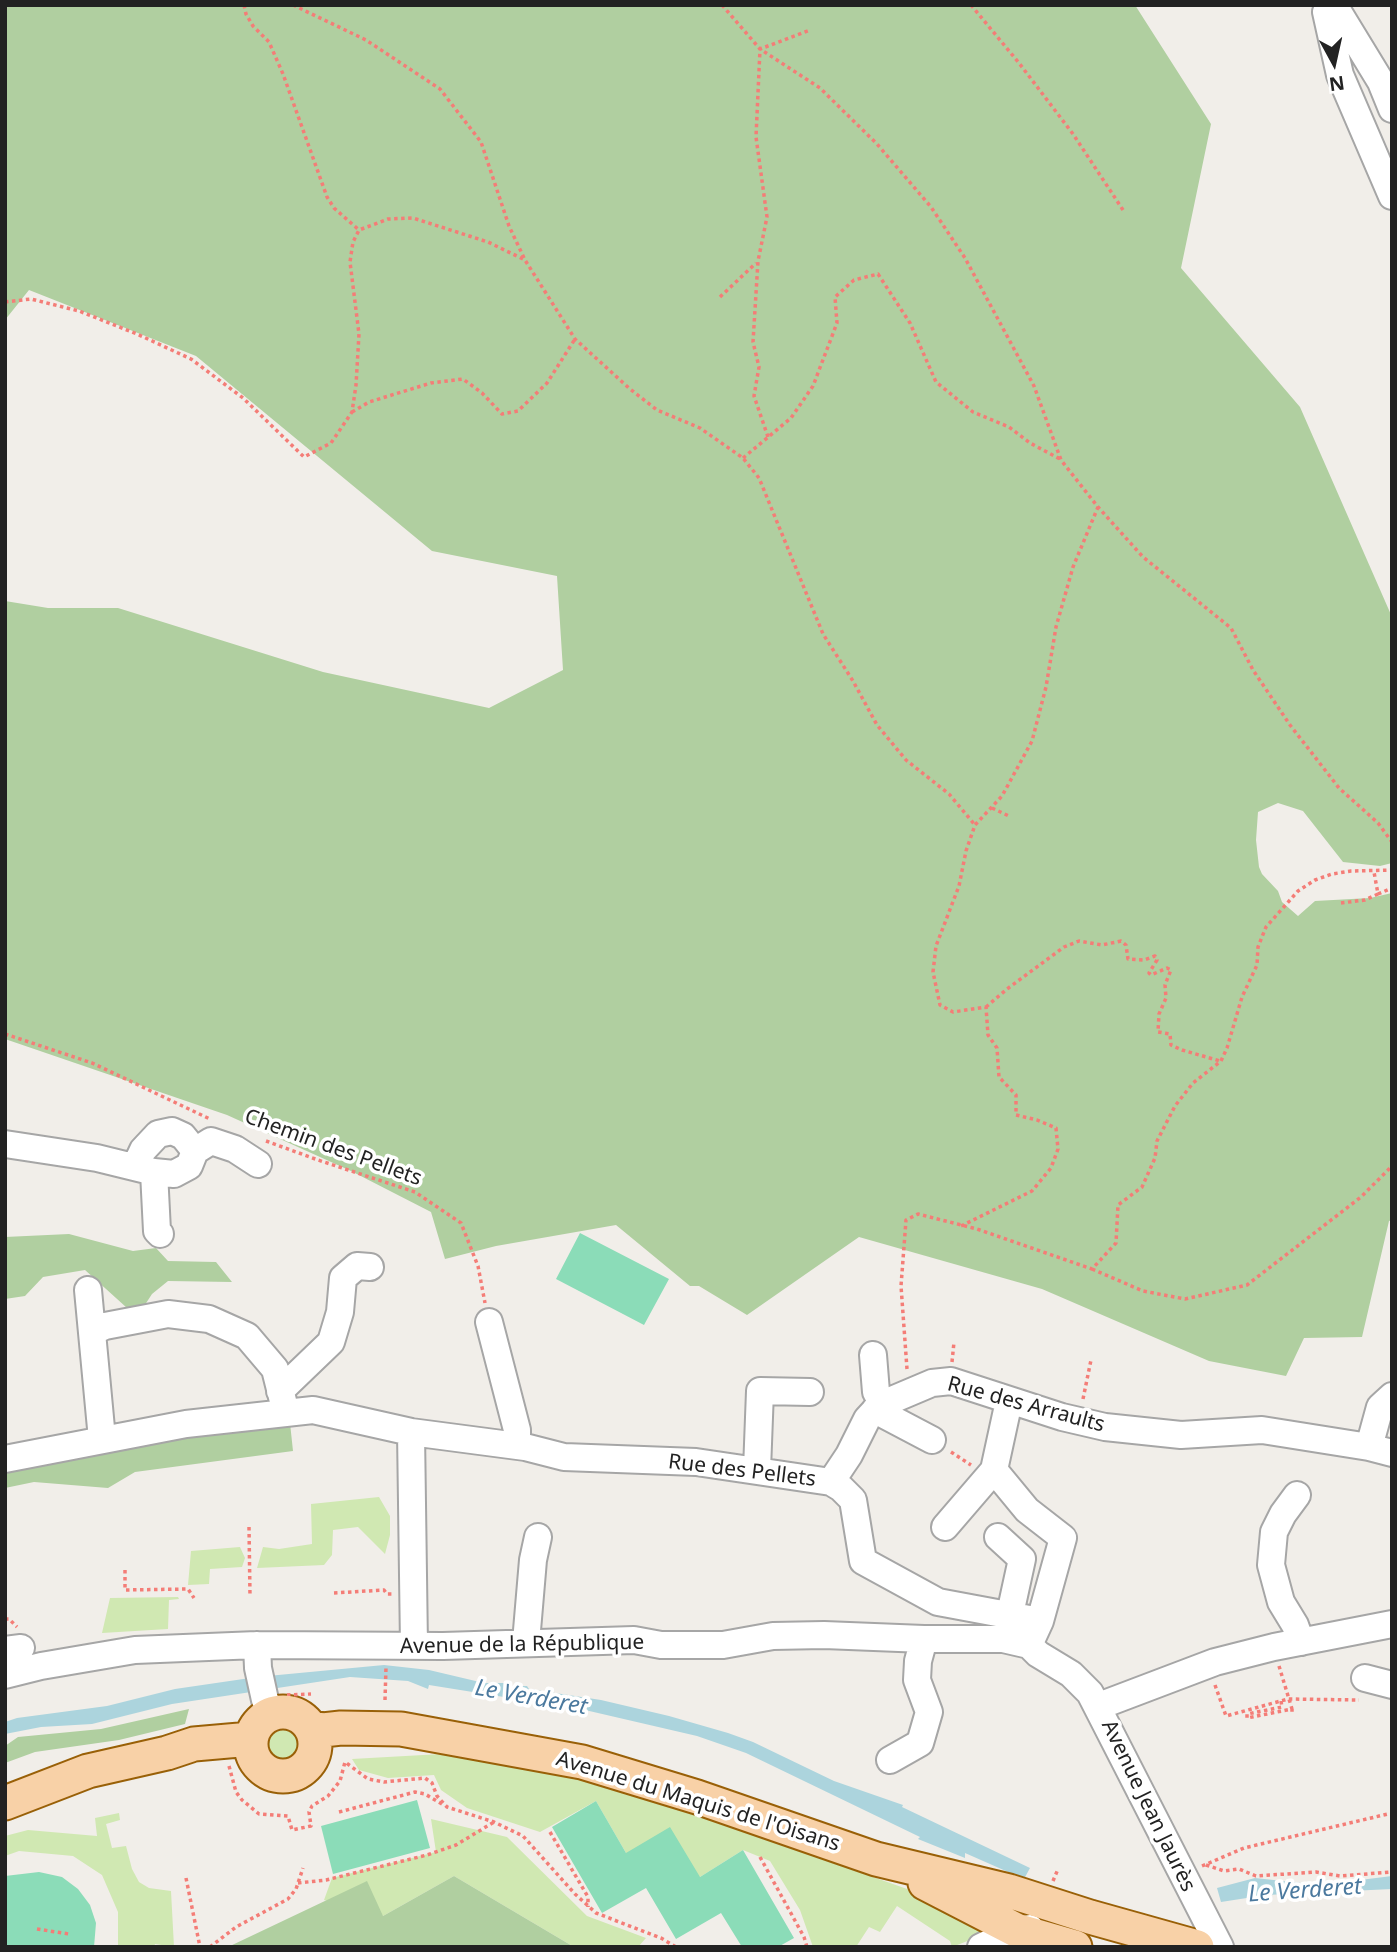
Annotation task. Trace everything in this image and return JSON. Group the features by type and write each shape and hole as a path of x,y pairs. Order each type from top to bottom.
{"main road":[{"path":"269,1704 300,1717 312,1741 299,1771 289,1775 266,1771 254,1751 255,1728 263,1719 269,1704"},
{"name":"Avenue du Maquis de l'Oisans","path":"312,1741 323,1730 401,1729 582,1762 697,1797 876,1859 1009,1891 1197,1947"},
{"path":"5,1803 88,1770 167,1753 196,1760 254,1751"},
{"name":"Avenue du Maquis de l'Oisans","path":"876,1859 1013,1938 1075,1947"}],"street":[{"path":"1329,5 1326,12 1340,75 1392,196"},
{"path":"1334,5 1381,82 1392,108"},
{"path":"160,1234 157,1231 144,1169 143,1150 158,1134 172,1131 183,1136 208,1138 235,1149 258,1164"},
{"path":"5,1144 97,1158 174,1174 189,1166 208,1138"},
{"path":"283,1402 331,1342 340,1312 343,1278 356,1266 370,1266"},
{"path":"88,1290 102,1438"},
{"path":"92,1332 105,1325 168,1314 209,1319 247,1336 275,1369 283,1402"},
{"path":"489,1322 517,1430 517,1446"},
{"path":"873,1355 879,1407 932,1440"},
{"name":"Rue des Arraults","path":"879,1407 932,1383 951,1381 1079,1421 1154,1434 1262,1430 1380,1450"},
{"path":"757,1470 761,1391 810,1392"},
{"path":"1380,1450 1380,1407 1392,1396"},
{"path":"945,1527 987,1470 1009,1401"},
{"name":"Rue des Pellets","path":"5,1459 283,1402 411,1432 517,1446 564,1457 696,1462 757,1470 831,1482 841,1488 853,1500 863,1561 938,1602 1040,1622"},
{"path":"831,1482 849,1455 867,1419 879,1407"},
{"path":"411,1432 396,1595 414,1646"},
{"path":"987,1470 1027,1510 1063,1538 1040,1622 1028,1645"},
{"path":"1297,1495 1274,1532 1270,1565 1280,1602 1295,1625 1301,1642"},
{"path":"526,1642 533,1560 538,1537"},
{"path":"998,1537 1022,1559 1010,1614"},
{"path":"1099,1706 1127,1698 1207,1664 1274,1647 1392,1624"},
{"name":"Avenue de la République","path":"5,1675 135,1650 258,1656 526,1642 634,1640 661,1644 723,1645 773,1636 1003,1639 1028,1645 1071,1674 1099,1706"},
{"path":"890,1760 920,1743 929,1712 917,1680 918,1661 924,1639"},
{"path":"258,1656 269,1704"},
{"path":"1360,1689 1392,1685"},
{"name":"Avenue Jean Jaurès","path":"1099,1706 1220,1947"},
{"path":"1009,1891 1013,1938"},
{"name":"Avenue Jean Jaurès","path":"1198,1905 1204,1947"},
{"path":"981,1947 1090,1917"}],"path":[{"path":"244,5 253,26 269,42 283,74 327,197 334,208 359,230"},
{"path":"293,5 366,40 440,89 481,142 509,226 525,260 575,339 657,410 700,428 743,457 759,478 823,634 877,725 906,760 949,794 975,825"},
{"path":"722,5 760,49 820,88 877,144 931,207 977,279 1034,386 1061,460 1143,557 1231,628 1253,670 1290,725 1339,788 1378,823 1392,842"},
{"path":"971,5 1019,62 1073,134 1125,214"},
{"path":"760,49 810,30"},
{"path":"760,49 756,137 767,217 758,261 753,342 759,367 754,396 768,437"},
{"path":"352,412 359,334 350,262 353,242 359,230 388,219 413,218 488,242 525,260"},
{"path":"720,298 758,261"},
{"path":"743,457 791,418 813,386 837,323 835,297 854,281 877,274 910,323 936,382 973,412 1009,427 1030,443 1061,460"},
{"path":"5,302 30,299 79,311 191,359 243,398 304,457 331,443 352,412 369,402 431,383 463,379 482,393 502,414 518,411 547,383 575,339"},
{"path":"1098,507 1073,567 1056,627 1046,687 1032,741 1002,796 975,825 966,851 959,886 936,946 933,972 940,1005 953,1012 986,1007 1064,947 1079,941 1101,945 1121,941 1126,944 1128,959 1144,960 1155,956 1157,960 1149,972 1151,975 1167,968 1171,970 1165,985 1166,998 1159,1014 1158,1032 1170,1034 1171,1045 1221,1061"},
{"path":"992,808 1011,817"},
{"path":"1091,1269 1116,1243 1118,1205 1142,1187 1155,1158 1157,1141 1175,1106 1193,1083 1221,1061 1242,998 1253,977 1258,947 1266,927 1298,891 1315,880 1351,871 1392,870"},
{"path":"1374,872 1378,894"},
{"path":"1341,903 1366,900 1392,888"},
{"path":"960,1226 1032,1191 1051,1168 1058,1149 1056,1128 1016,1115 1016,1095 999,1077 996,1048 988,1035 986,1007"},
{"name":"Chemin des Pellets","path":"5,1034 92,1063 173,1102 208,1138"},
{"name":"Chemin des Pellets","path":"256,1137 415,1192 461,1223 478,1266 489,1322"},
{"path":"909,1393 901,1286 903,1241 906,1220 918,1214 977,1229 1091,1269 1143,1291 1185,1299 1247,1285 1337,1217 1392,1166"},
{"path":"1079,1421 1091,1360"},
{"path":"932,1440 987,1470"},
{"path":"249,1527 250,1596"},
{"path":"125,1570 125,1590 188,1589 194,1598"},
{"path":"334,1594 384,1590 396,1595"},
{"path":"1274,1647 1292,1711 1247,1718 1247,1714 1282,1707 1281,1701"},
{"path":"386,1664 386,1700"},
{"path":"1207,1664 1226,1716 1288,1699 1360,1689"},
{"path":"302,1827 311,1826 309,1812 312,1806 328,1796 340,1781 345,1762 368,1779 384,1782 425,1778 432,1783 437,1796 447,1807"},
{"path":"339,1812 415,1792 425,1794 447,1807 494,1822 523,1836 596,1913 644,1931 676,1947"},
{"path":"1392,1813 1244,1848 1204,1866 1224,1871 1239,1869 1256,1876 1316,1872 1340,1876 1392,1872"},
{"path":"298,1883 326,1880 427,1855 456,1845 494,1822"},
{"path":"550,1832 588,1897 588,1907"},
{"path":"760,1857 807,1947"},
{"path":"210,1947 236,1927 288,1899 303,1868"},
{"path":"1053,1883 1058,1869"},
{"path":"186,1878 200,1947"},
{"path":"37,1928 69,1934"}],"green space":[{"path":"5,5 1135,5 1211,124 1181,268 1300,407 1392,617 1392,863 1380,866 1343,862 1303,811 1278,803 1258,812 1256,840 1262,874 1278,891 1282,902 1298,916 1315,901 1370,898 1392,893 1392,1220 1389,1221 1362,1337 1304,1338 1286,1376 1209,1361 1042,1289 859,1237 747,1315 699,1286 690,1286 616,1225 496,1246 445,1259 431,1212 351,1171 227,1115 5,1039 5,601 48,608 118,608 323,672 489,708 563,670 557,576 432,551 196,356 29,290 5,320"},
{"path":"580,1233 669,1279 644,1325 556,1279"},
{"path":"69,1234 133,1251 156,1248 168,1261 216,1262 232,1282 168,1281 152,1294 137,1317 85,1270 43,1277 25,1296 5,1299 5,1237"},
{"path":"290,1423 293,1451 135,1472 108,1488 34,1482 5,1488 5,1463 103,1446"},
{"path":"379,1497 390,1516 390,1535 385,1554 358,1527 333,1530 332,1555 324,1565 257,1568 263,1547 279,1549 312,1544 311,1504"},
{"path":"240,1547 245,1558 242,1567 210,1569 209,1584 188,1585 191,1551"},
{"path":"110,1598 179,1599 169,1600 168,1629 102,1633"},
{"path":"189,1709 185,1724 119,1740 35,1752 5,1763 5,1746 18,1737 101,1729"},
{"path":"284,1730 295,1735 300,1746 295,1757 284,1762 273,1757 268,1746 273,1735"},
{"path":"441,1754 489,1758 612,1785 927,1896 972,1919 983,1935 952,1947 950,1941 897,1906 880,1932 869,1927 856,1947 813,1947 800,1910 770,1861 743,1850 700,1877 626,1853 596,1801 540,1832 467,1808 441,1790 434,1775 388,1778 359,1770 352,1759"},
{"path":"417,1800 430,1848 333,1874 321,1826"},
{"path":"596,1801 626,1853 670,1827 700,1877 743,1850 794,1938 778,1947 742,1947 721,1913 676,1939 646,1888 602,1913 552,1827"},
{"path":"119,1813 120,1820 106,1824 112,1848 126,1846 132,1869 139,1882 149,1888 171,1891 174,1947 155,1944 154,1947 118,1947 118,1912 102,1875 73,1856 19,1851 5,1856 5,1836 28,1830 97,1836 95,1818"},
{"path":"431,1819 507,1837 587,1916 646,1938 638,1947 574,1947 454,1876 383,1916 324,1900 332,1878 436,1852"},
{"path":"39,1872 62,1877 78,1889 90,1905 96,1923 94,1947 5,1947 5,1876"},
{"path":"454,1876 574,1947 228,1947 367,1881 383,1916"}],"water":[{"name":"Le Verderet","path":"384,1665 429,1670 484,1683 512,1683 512,1686 527,1686 529,1689 601,1700 728,1733 753,1742 834,1781 903,1805 902,1807 1030,1868 1024,1879 965,1853 965,1858 918,1839 920,1837 746,1753 697,1736 585,1710 429,1685 428,1689 408,1681 350,1677 172,1704 92,1724 41,1727 5,1734 5,1722 17,1718 107,1706 175,1689 257,1677"},
{"name":"Le Verderet","path":"1392,1876 1392,1889 1266,1895 1221,1902 1217,1888 1255,1878 1320,1885"}]}
